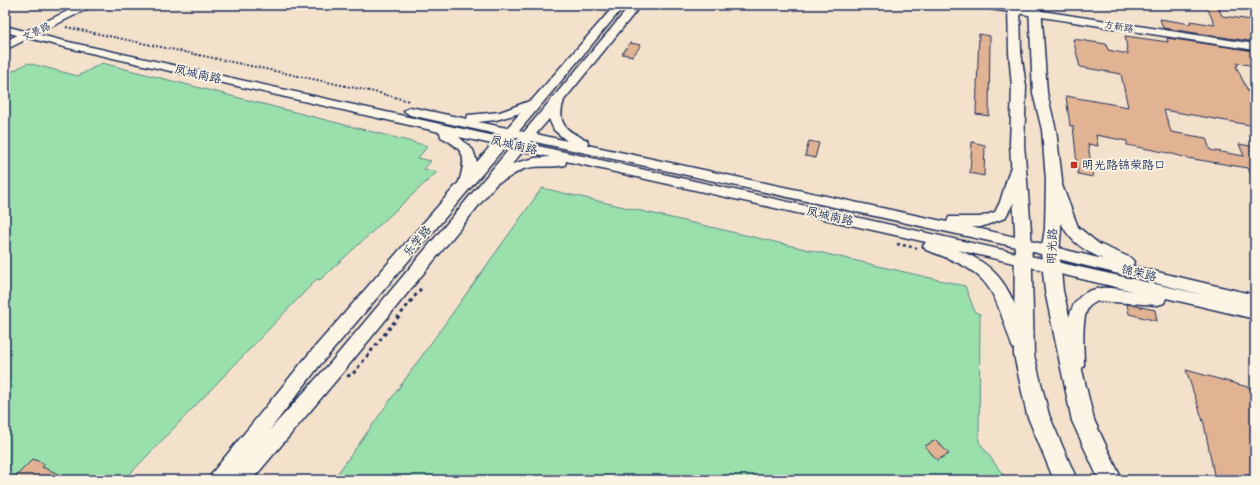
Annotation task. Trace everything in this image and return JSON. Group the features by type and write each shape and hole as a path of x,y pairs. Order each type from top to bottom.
{"main road":[{"name":"文景路","path":"5,46 38,28 74,5"},
{"name":"文景路","path":"38,28 89,5"},
{"path":"1014,7 1015,52 1019,87 1017,169 1021,186 1024,355 1038,415 1051,449 1066,480"},
{"name":"明光路","path":"1035,9 1040,93 1049,130 1054,180 1051,258 1054,291 1074,384 1084,421 1111,480"}],"street":[{"name":"乐学路","path":"219,480 314,360 620,5"},
{"name":"乐学路","path":"239,480 325,380 636,5"},
{"name":"方新路","path":"984,5 1035,9 1255,47"},
{"name":"凤城南路","path":"5,20 432,121 613,161 846,219 1023,251"},
{"name":"凤城南路","path":"8,33 38,28"},
{"path":"432,121 493,118 513,113 542,96"},
{"path":"558,100 553,114 558,129 572,139 613,161"},
{"path":"432,121 466,147 470,154 471,169 463,188"},
{"name":"凤城南路","path":"613,161 897,216 1023,251"},
{"path":"481,193 501,176 532,162 613,161"},
{"path":"897,216 966,222 993,219 1004,211 1017,169"},
{"path":"1054,180 1068,224 1072,231 1089,244 1124,261 1235,302"},
{"path":"846,219 944,251 970,262 983,270 994,280 1000,291 1024,355"},
{"name":"锦荣路","path":"1023,251 1235,302 1255,301"},
{"path":"1074,384 1079,309 1082,304 1094,296 1113,293 1235,302"},
{"name":"锦荣路","path":"1235,302 1255,314"}],"path":[{"path":"38,28 364,90 414,102"},
{"path":"894,243 923,250"},
{"path":"325,380 352,375 425,284"}],"green space":[{"path":"28,63 78,76 102,63 428,146 418,158 431,161 424,169 437,172 320,280 317,279 124,480 5,480 5,75"},
{"path":"542,188 965,286 975,312 980,314 979,442 1007,480 333,480"}],"building":[{"path":"1206,5 1217,5 1222,16 1252,20 1255,26 1255,42 1163,28 1160,19 1191,24 1190,21 1215,25"},
{"path":"979,34 990,36 989,116 976,114"},
{"path":"1125,36 1168,42 1167,38 1255,51 1255,66 1237,63 1238,66 1236,66 1255,106 1255,126 1164,110 1171,132 1206,138 1210,150 1244,156 1239,144 1255,147 1255,183 1248,168 1187,158 1127,145 1127,141 1096,135 1098,146 1088,144 1093,177 1078,174 1073,126 1070,126 1066,96 1128,107 1121,74 1080,67 1073,39 1106,44 1108,50 1128,54"},
{"path":"630,43 641,45 633,56 622,54"},
{"path":"809,141 819,143 815,158 805,156"},
{"path":"972,142 985,145 984,176 970,173"},
{"path":"1127,304 1155,310 1157,321 1129,314"},
{"path":"1186,370 1255,389 1255,480 1215,480 1204,424"},
{"path":"936,440 949,454 937,460 925,446"},
{"path":"33,459 45,464 42,467 73,480 12,480"}],"place":[{"name":"明光路锦荣路口","path":"1074,165"}]}
